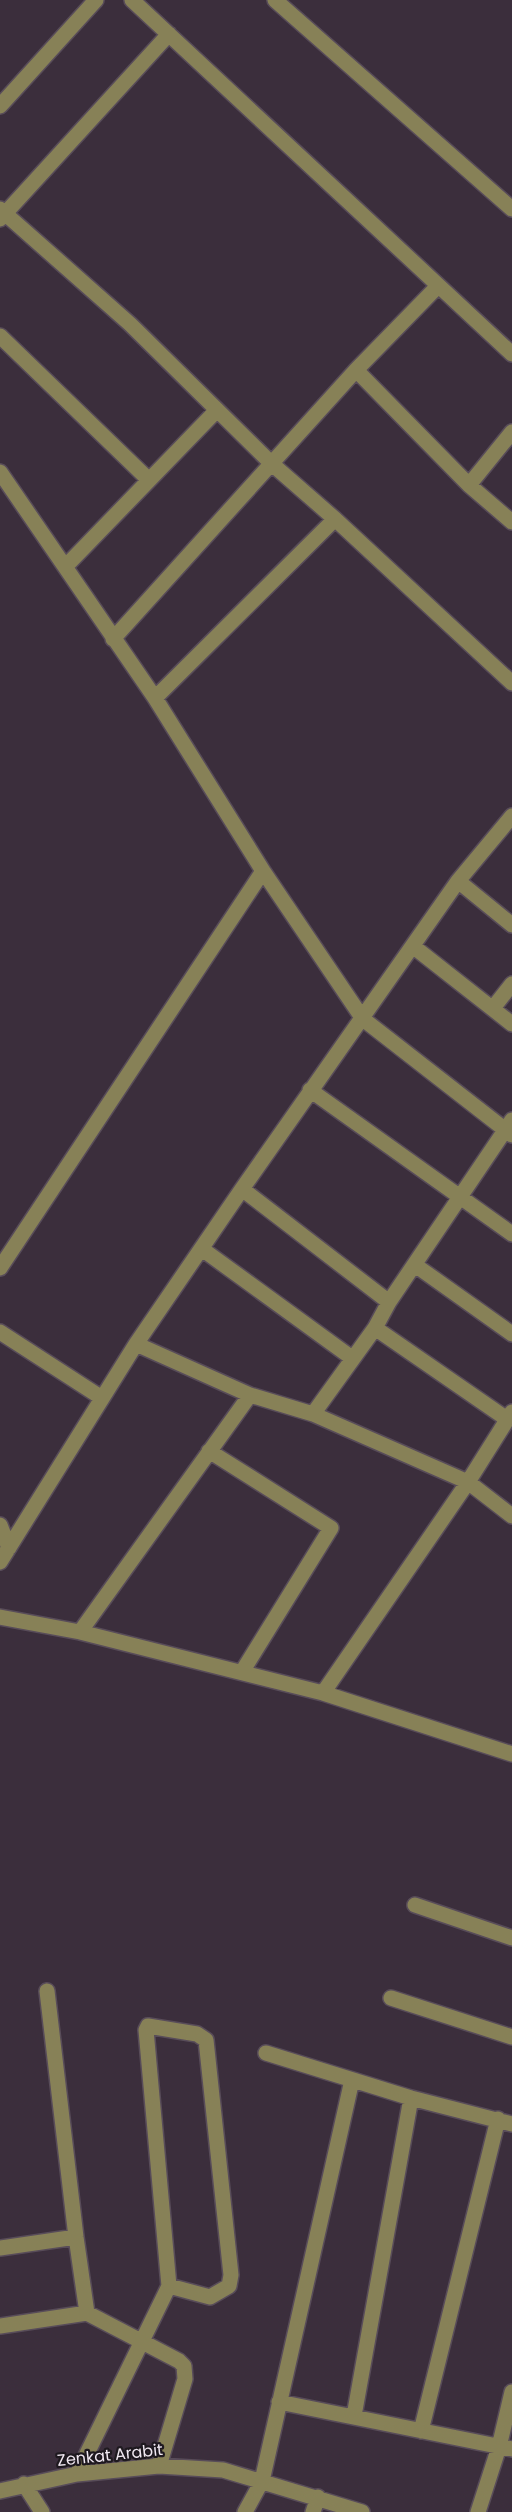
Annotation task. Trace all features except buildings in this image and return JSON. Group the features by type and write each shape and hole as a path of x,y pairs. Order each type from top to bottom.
{"street":[{"path":"0,106 96,0"},
{"path":"132,0 512,354"},
{"path":"275,0 512,209"},
{"path":"169,34 2,214 130,324 272,464 508,674"},
{"path":"113,639 356,370 438,286"},
{"path":"0,336 149,480"},
{"path":"356,370 469,484 512,522"},
{"path":"66,566 217,410"},
{"path":"469,484 512,432"},
{"path":"0,472 155,698 263,871 363,1019 510,1128 460,1195 389,1302 375,1328 313,1414"},
{"path":"155,698 334,519"},
{"path":"0,1562 136,1344 310,1090 414,947 458,881 510,822"},
{"path":"0,1268 263,871"},
{"path":"458,881 512,925"},
{"path":"414,947 512,1024"},
{"path":"493,1008 512,984"},
{"path":"310,1090 512,1234"},
{"path":"242,1189 389,1302"},
{"path":"202,1249 352,1358"},
{"path":"415,1265 512,1334"},
{"path":"323,1693 468,1482 510,1415 375,1328"},
{"path":"0,1332 102,1398"},
{"path":"136,1344 250,1395 313,1414 468,1482 510,1511"},
{"path":"80,1632 250,1395"},
{"path":"209,1451 331,1528 242,1672"},
{"path":"0,1525 9,1548"},
{"path":"0,1617 80,1632 323,1693 510,1750"},
{"path":"415,1905 512,1938"},
{"path":"47,1991 87,2313"},
{"path":"391,1998 512,2037"},
{"path":"77,2474 169,2286 146,2030 148,2026 197,2034 206,2040 231,2275 229,2286 223,2292 210,2297 169,2286"},
{"path":"266,2053 411,2098 505,2122 421,2431"},
{"path":"245,2512 262,2481 352,2080"},
{"path":"354,2416 411,2098"},
{"path":"0,2248 76,2237"},
{"path":"0,2326 87,2313 179,2361 184,2366 185,2372 159,2466"},
{"path":"478,2512 505,2448 512,2392"},
{"path":"279,2402 505,2448"},
{"name":"Zenkat Arabit","path":"0,2491 77,2474 159,2466 223,2470 262,2481 316,2505 362,2512"},
{"path":"24,2484 42,2512"}]}
